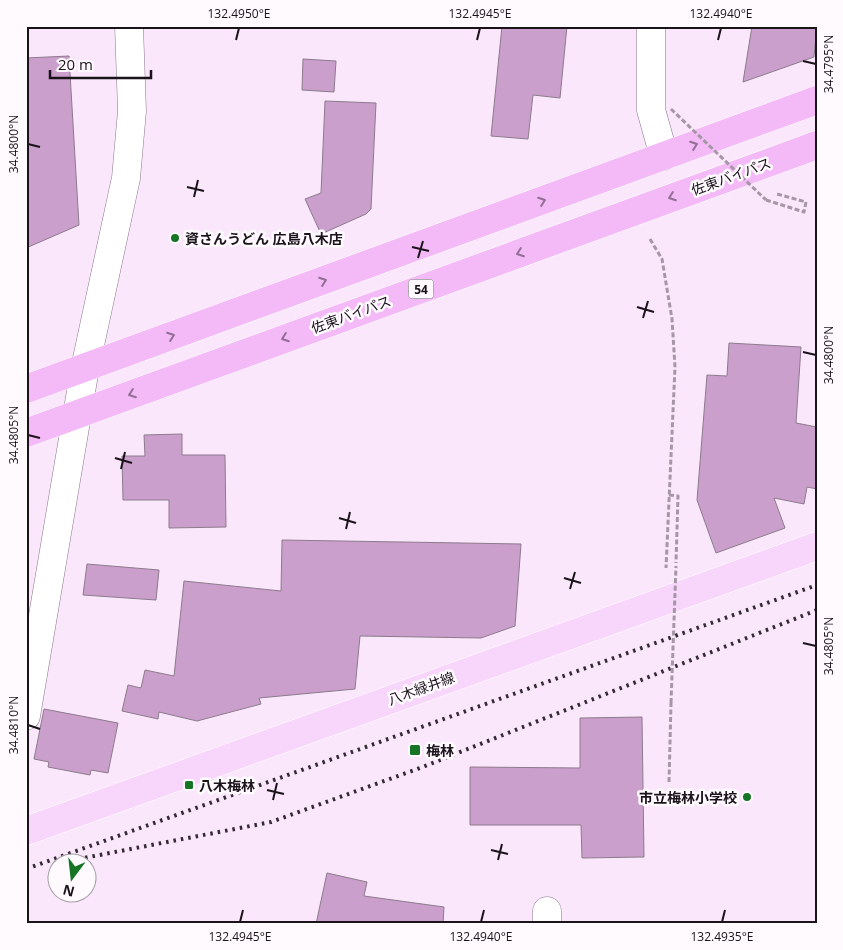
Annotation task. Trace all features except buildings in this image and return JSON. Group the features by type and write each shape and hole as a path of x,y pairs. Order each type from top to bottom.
{"highway":[{"path":"26,389 817,100"},
{"name":"佐東バイパス","path":"26,433 817,145"}],"main road":[{"name":"八木緑井線","path":"26,831 817,546"}],"street":[{"path":"26,716 85,368 126,178 132,111 130,26"},
{"path":"651,26 651,110 664,156"}],"path":[{"path":"671,109 766,200 804,212 806,202 777,194"},
{"path":"648,236 662,259 672,319 674,367 665,600"},
{"path":"669,495 678,496 669,782"}],"railway":[{"path":"26,869 817,585"},
{"path":"98,855 271,822 420,768 817,610"}],"place":[{"name":"資さんうどん 広島八木店","path":"175,238"},
{"name":"梅林","path":"415,750"},
{"name":"八木梅林","path":"189,785"},
{"name":"市立梅林小学校","path":"747,797"}]}
